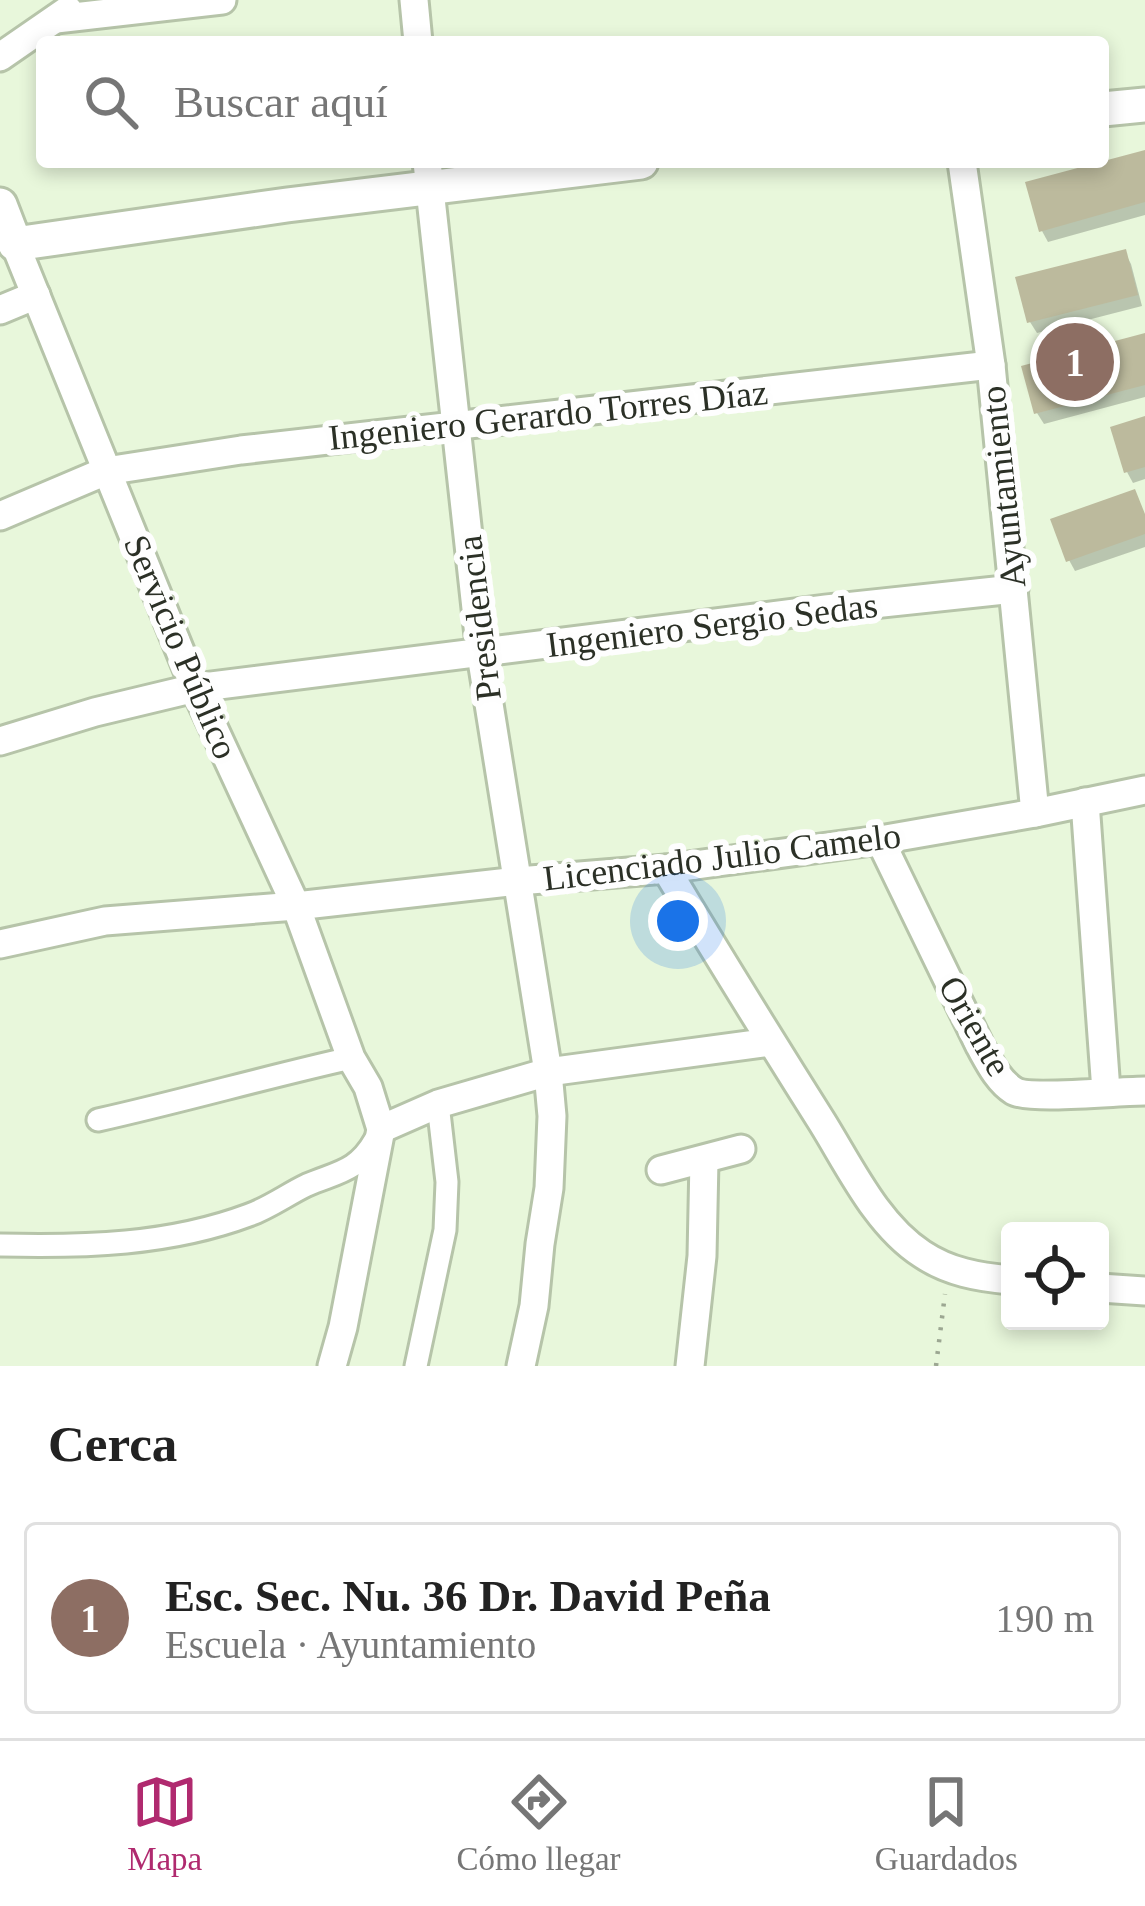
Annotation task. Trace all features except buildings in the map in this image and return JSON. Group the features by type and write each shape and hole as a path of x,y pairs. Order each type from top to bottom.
{"street":[{"path":"0,57 81,0"},
{"path":"56,19 222,0"},
{"path":"414,0 417,36"},
{"path":"1109,108 1145,105"},
{"path":"15,244 428,174 534,168"},
{"name":"Ayuntamiento","path":"963,168 991,365 1035,813"},
{"name":"Presidencia","path":"428,174 481,654 552,1116 549,1188 521,1366"},
{"name":"Servicio Público","path":"0,205 195,688 296,907 381,1130"},
{"path":"0,310 36,295"},
{"name":"Ingeniero Gerardo Torres Díaz","path":"0,516 106,471 241,450 991,365"},
{"name":"Ingeniero Sergio Sedas","path":"0,741 195,688 1014,589"},
{"name":"Licenciado Julio Camelo","path":"0,944 105,921 296,907 666,869 880,840 1145,790"},
{"path":"1085,802 1106,1091"},
{"name":"Oriente","path":"880,840 980,1046 1008,1086 1027,1097 1145,1091"},
{"path":"666,869 771,1042 899,1235 947,1269 1001,1279"},
{"path":"0,1245 169,1238 252,1215 354,1166 366,1156 381,1130 438,1104 548,1072 771,1042"},
{"path":"98,1120 351,1058"},
{"path":"416,1366 445,1230 447,1182 438,1104"},
{"path":"332,1366 344,1327 381,1130"},
{"path":"661,1171 741,1149"},
{"path":"690,1366 702,1256 704,1160"},
{"path":"1109,1289 1145,1291"}],"path":[{"path":"936,1366 947,1269"}],"place":[{"name":"Esc. Sec. Nu. 36 Dr. David Peña","path":"1075,362"}]}
